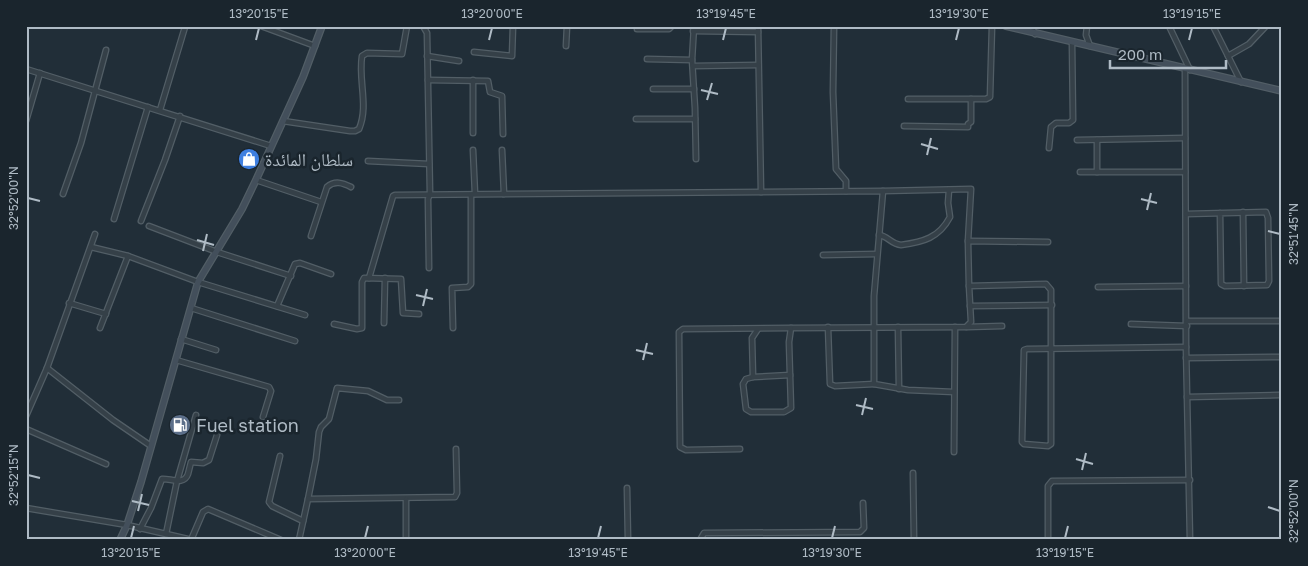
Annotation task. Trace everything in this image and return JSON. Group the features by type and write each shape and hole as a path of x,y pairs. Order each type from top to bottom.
{"main road":[{"path":"120,540 151,446 198,282 242,209 283,121 322,26"},
{"path":"1006,26 1282,92"}],"street":[{"path":"261,26 315,46"},
{"path":"283,121 350,131 359,129 363,104 362,56 367,53 402,54 407,26"},
{"path":"429,268 428,80 427,33 424,27 433,26"},
{"path":"474,52 512,56 513,26"},
{"path":"566,46 567,26"},
{"path":"637,29 668,29 672,26"},
{"path":"834,26 833,92 836,169 846,180 846,191"},
{"path":"908,99 986,99 990,95 992,26"},
{"path":"1031,26 1035,34"},
{"path":"1087,26 1086,35 1090,46"},
{"path":"1169,26 1187,70 1185,138 1186,358 1190,540"},
{"path":"1212,26 1241,82"},
{"path":"1228,56 1249,44 1266,26"},
{"path":"160,110 185,27"},
{"path":"696,159 692,60 693,29 758,29 761,192"},
{"path":"1049,148 1051,127 1056,124 1069,123 1073,120 1072,42"},
{"path":"63,194 96,90 106,50"},
{"path":"427,56 459,61"},
{"path":"647,59 692,60"},
{"path":"693,66 758,65"},
{"path":"26,69 271,146"},
{"path":"26,121 40,73"},
{"path":"428,80 487,80 490,92 502,96 503,134"},
{"path":"473,80 473,133"},
{"path":"653,89 694,88"},
{"path":"904,126 968,127 968,124 971,122 971,99"},
{"path":"114,219 148,106"},
{"path":"141,221 180,116"},
{"path":"636,119 695,119"},
{"path":"1077,140 1185,138"},
{"path":"1097,140 1097,172"},
{"path":"453,328 452,288 469,286 471,284 473,150"},
{"path":"502,150 504,194"},
{"path":"368,161 429,164"},
{"path":"1080,172 1185,172"},
{"path":"256,180 320,202"},
{"path":"311,236 320,202 329,185 338,183 351,187"},
{"path":"369,278 393,196 430,194 971,189 968,241 971,322 966,326"},
{"path":"879,235 887,237 896,244 901,244 925,239 941,232 950,217 948,204 949,190"},
{"path":"874,384 877,254 883,191"},
{"path":"1243,212 1244,286"},
{"path":"1186,214 1266,212 1268,218 1268,283 1265,285 1225,286 1221,284 1220,214"},
{"path":"149,226 217,252 290,276"},
{"path":"26,416 47,368 95,234"},
{"path":"968,241 1048,242"},
{"path":"91,247 128,256 198,282 305,315"},
{"path":"823,255 877,254"},
{"path":"100,328 128,256"},
{"path":"277,306 297,262 331,274"},
{"path":"334,324 357,330 362,328 362,280 364,278 401,279 403,313 419,314"},
{"path":"384,323 386,278"},
{"path":"969,286 1046,284 1051,290 1052,305 1050,350 1051,444 1048,446 1024,444 1022,442 1023,352 1026,349 1050,350 1186,347"},
{"path":"1098,287 1186,286"},
{"path":"69,303 106,314"},
{"path":"970,306 1052,305"},
{"path":"191,308 295,341"},
{"path":"1131,324 1280,321"},
{"path":"740,449 686,450 680,447 678,334 683,329 1002,326"},
{"path":"828,327 830,384 835,386 874,384 899,389 954,392"},
{"path":"898,327 899,389"},
{"path":"954,452 956,327"},
{"path":"790,376 753,377 746,379 743,384 745,404 748,412 784,412 791,408 789,342 791,328"},
{"path":"753,377 752,338 758,329"},
{"path":"181,339 216,350"},
{"path":"1186,358 1280,357"},
{"path":"176,360 269,387 271,391 263,417"},
{"path":"47,368 113,420 151,446"},
{"path":"299,540 316,459 319,432 329,419 337,388 368,391 387,400 399,400"},
{"path":"1187,397 1279,395"},
{"path":"166,534 177,481 196,415"},
{"path":"26,429 106,464"},
{"path":"140,528 151,508 162,479 183,480 187,476 191,462 203,463 209,460 218,435"},
{"path":"308,499 455,497 457,493 456,449"},
{"path":"280,456 269,502 272,506 303,521"},
{"path":"913,473 914,540"},
{"path":"1048,540 1048,486 1052,481 1190,480"},
{"path":"627,488 628,540"},
{"path":"406,498 406,540"},
{"path":"700,540 704,533 860,532 864,528 863,503"},
{"path":"26,508 126,525 166,534 172,538 191,540 203,512 208,509 281,540"}],"place":[{"name":"سلطان المائدة","path":"249,159"},
{"name":"Fuel station","path":"180,425"}]}
